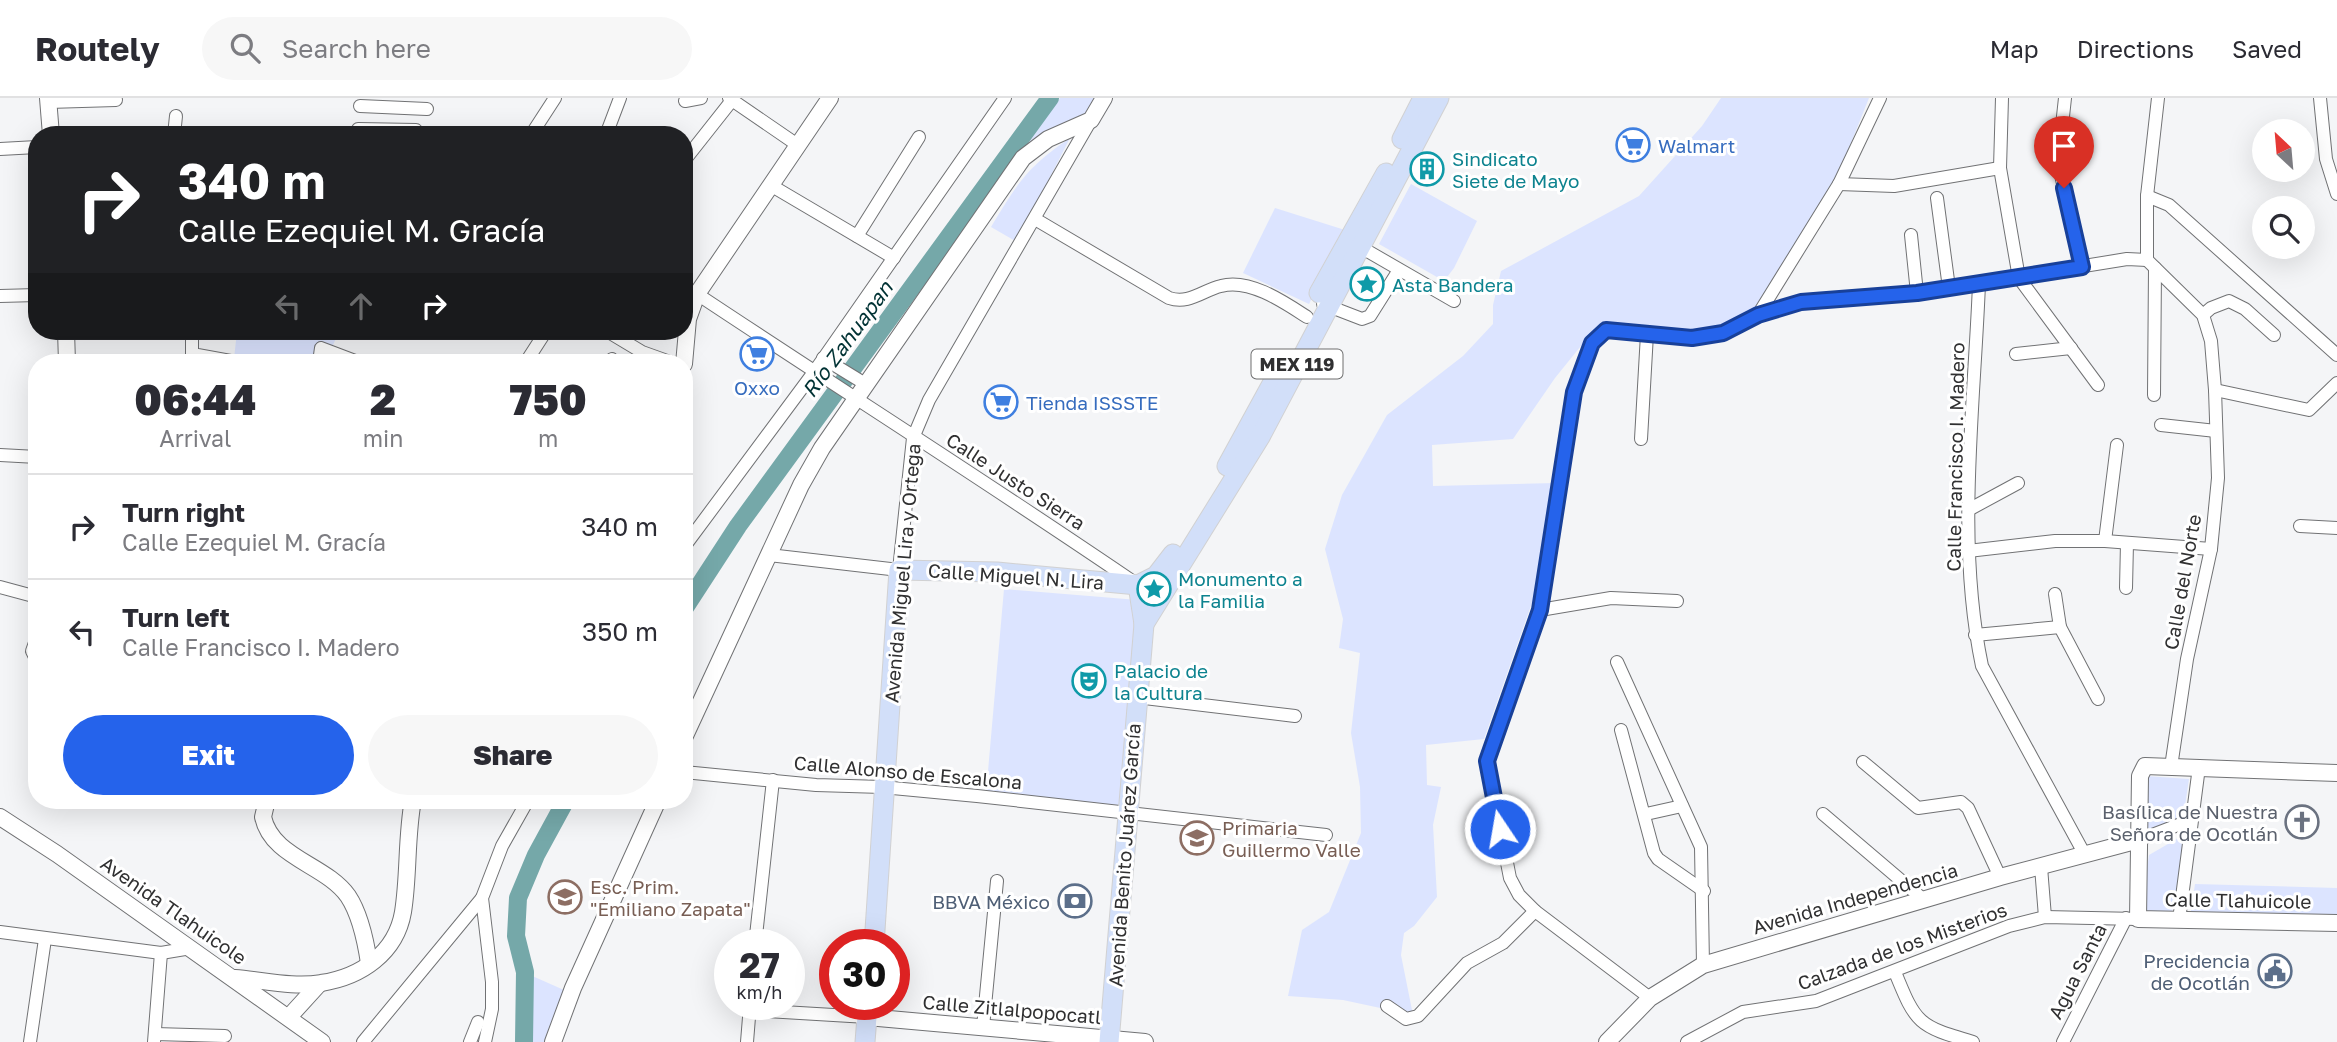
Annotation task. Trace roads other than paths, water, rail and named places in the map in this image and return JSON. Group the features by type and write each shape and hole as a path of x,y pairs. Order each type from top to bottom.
{"main road":[{"name":"MEX 119","path":"1353,243 1423,98"},
{"name":"MEX 119","path":"1144,624 1254,433 1353,243 1439,98"},
{"name":"MEX 119","path":"1138,585 1164,569 1254,433"},
{"name":"Calle Miguel N. Lira","path":"899,570 997,572 1138,585"},
{"name":"Avenida Miguel Lira y Ortega","path":"875,929 899,570"},
{"name":"Avenida Benito Juárez García","path":"1109,1040 1144,624 1138,585"},
{"path":"865,1042 867,1020"}],"street":[{"path":"537,126 555,98"},
{"path":"609,126 620,98"},
{"path":"685,101 701,98"},
{"path":"693,149 731,98 799,146"},
{"path":"693,305 697,294 830,98"},
{"path":"693,525 828,361 894,258 1005,98"},
{"path":"693,719 822,448 862,382 1023,158 1048,139 1091,120 1104,98"},
{"path":"1758,315 1839,184 1880,98"},
{"path":"2002,98 2000,168 2019,278 2098,386"},
{"path":"2065,98 2058,162 2082,267"},
{"path":"2154,395 2147,196 2158,98"},
{"path":"2320,98 2326,159 2334,163 2337,194"},
{"path":"50,126 48,100 116,100"},
{"path":"358,126 360,102 427,109"},
{"path":"175,126 176,116"},
{"name":"Avenida Miguel Lira y Ortega","path":"899,570 913,438 947,364 1091,120"},
{"path":"856,236 919,136"},
{"path":"0,149 28,147"},
{"path":"1839,184 1894,186 2000,168"},
{"path":"772,186 894,258"},
{"path":"2147,196 2169,205 2337,355"},
{"path":"1937,198 1949,288"},
{"path":"1035,219 1178,301 1204,295 1220,286 1242,284 1362,319 1370,316 1399,270"},
{"path":"1911,235 1917,293"},
{"path":"1353,243 1454,301"},
{"path":"1650,998 1535,911 1519,895 1510,878 1487,761 1540,610 1574,392 1592,343 1606,330 1692,338 1723,333 1758,315 1801,302 1917,293 2127,259 2151,264 2203,315 2211,308 2230,301 2245,309 2274,335"},
{"name":"Calle Francisco I. Madero","path":"1979,284 1968,551 1975,635 1982,666 2085,855"},
{"name":"Calle Justo Sierra","path":"697,294 852,399 982,479 1138,585"},
{"path":"0,296 28,295"},
{"name":"Calle del Norte","path":"2171,767 2187,659 2211,549 2218,478 2211,341 2203,315"},
{"path":"1641,439 1647,334"},
{"path":"622,340 648,354"},
{"path":"320,354 321,348 337,354"},
{"path":"2016,354 2071,348"},
{"path":"828,361 862,382"},
{"path":"2215,390 2309,410 2337,383"},
{"path":"2161,425 2216,431"},
{"path":"2105,541 2117,444"},
{"path":"0,455 28,457"},
{"path":"1970,509 2018,483"},
{"path":"2300,526 2337,528"},
{"path":"1968,551 2055,541 2127,542 2211,549"},
{"path":"2126,588 2127,542"},
{"name":"Calle Miguel N. Lira","path":"769,555 899,570"},
{"path":"0,587 28,595"},
{"path":"2055,594 2060,627 2098,699"},
{"path":"1540,610 1611,598 1677,601"},
{"path":"1975,635 2060,627"},
{"path":"1617,662 1701,848 1704,891 1703,965"},
{"path":"1136,697 1295,716"},
{"path":"1621,730 1658,859 1704,891"},
{"path":"1863,762 1918,808 1961,802 1968,808 2000,877"},
{"path":"2132,918 2139,840 2140,776 2146,766 2337,773"},
{"path":"2179,920 2199,767"},
{"name":"Calle Alonso de Escalona","path":"693,773 883,787 1129,811 1326,835"},
{"path":"757,929 773,780"},
{"path":"1646,814 1682,806"},
{"path":"266,809 264,825 276,843 338,886 349,898 369,964"},
{"path":"235,978 318,984 347,976 369,964 391,946 400,930 412,809"},
{"path":"363,1042 482,898 502,846 523,809"},
{"path":"554,1042 573,988 654,809"},
{"path":"1823,814 1924,900"},
{"name":"Avenida Tlahuicole","path":"0,817 235,978 322,1042"},
{"path":"2139,840 2191,820"},
{"name":"Avenida Independencia","path":"1606,1042 1650,998 1703,965 2000,877 2139,840"},
{"path":"2041,867 2045,918"},
{"path":"983,1027 997,881"},
{"path":"482,898 492,982 492,1009 485,1042"},
{"path":"1387,1006 1406,1019 1418,1016 1467,963 1503,943 1535,911"},
{"name":"Calzada de los Misterios","path":"1687,1042 1743,1012 1816,1001 2009,926 2045,918 2132,918"},
{"name":"Calle Tlahuicole","path":"2132,918 2337,923"},
{"name":"Agua Santa","path":"2063,1042 2132,918"},
{"path":"0,932 161,953 191,948"},
{"path":"30,1042 45,939"},
{"path":"161,953 155,1038 204,1039 225,1036"},
{"path":"1895,972 1909,1007 1920,1022 1973,1042"},
{"path":"289,1017 318,984"},
{"name":"Calle Zitlalpopocatl","path":"910,1017 983,1027 1145,1042"},
{"path":"747,1042 749,1020"},
{"path":"470,1042 478,1022"}],"waterway":[{"name":"Río Zahuapan","path":"693,595 738,526 1050,98"},
{"name":"Río Zahuapan","path":"524,1042 525,972 516,936 518,898 536,855 561,809"}],"place":[{"name":"Walmart","path":"1633,145"},
{"name":"Sindicato Siete de Mayo","path":"1427,169"},
{"name":"Asta Bandera","path":"1367,284"},
{"name":"Oxxo","path":"757,354"},
{"name":"Tienda ISSSTE","path":"1001,402"},
{"name":"Monumento a la Familia","path":"1154,589"},
{"name":"Palacio de la Cultura","path":"1089,681"},
{"name":"Basílica de Nuestra Señora de Ocotlán","path":"2302,822"},
{"name":"Primaria Guillermo Valle","path":"1197,838"},
{"name":"Esc. Prim. \"Emiliano Zapata\"","path":"565,897"},
{"name":"BBVA México","path":"1075,901"},
{"name":"Precidencia de Ocotlán","path":"2275,971"}]}
